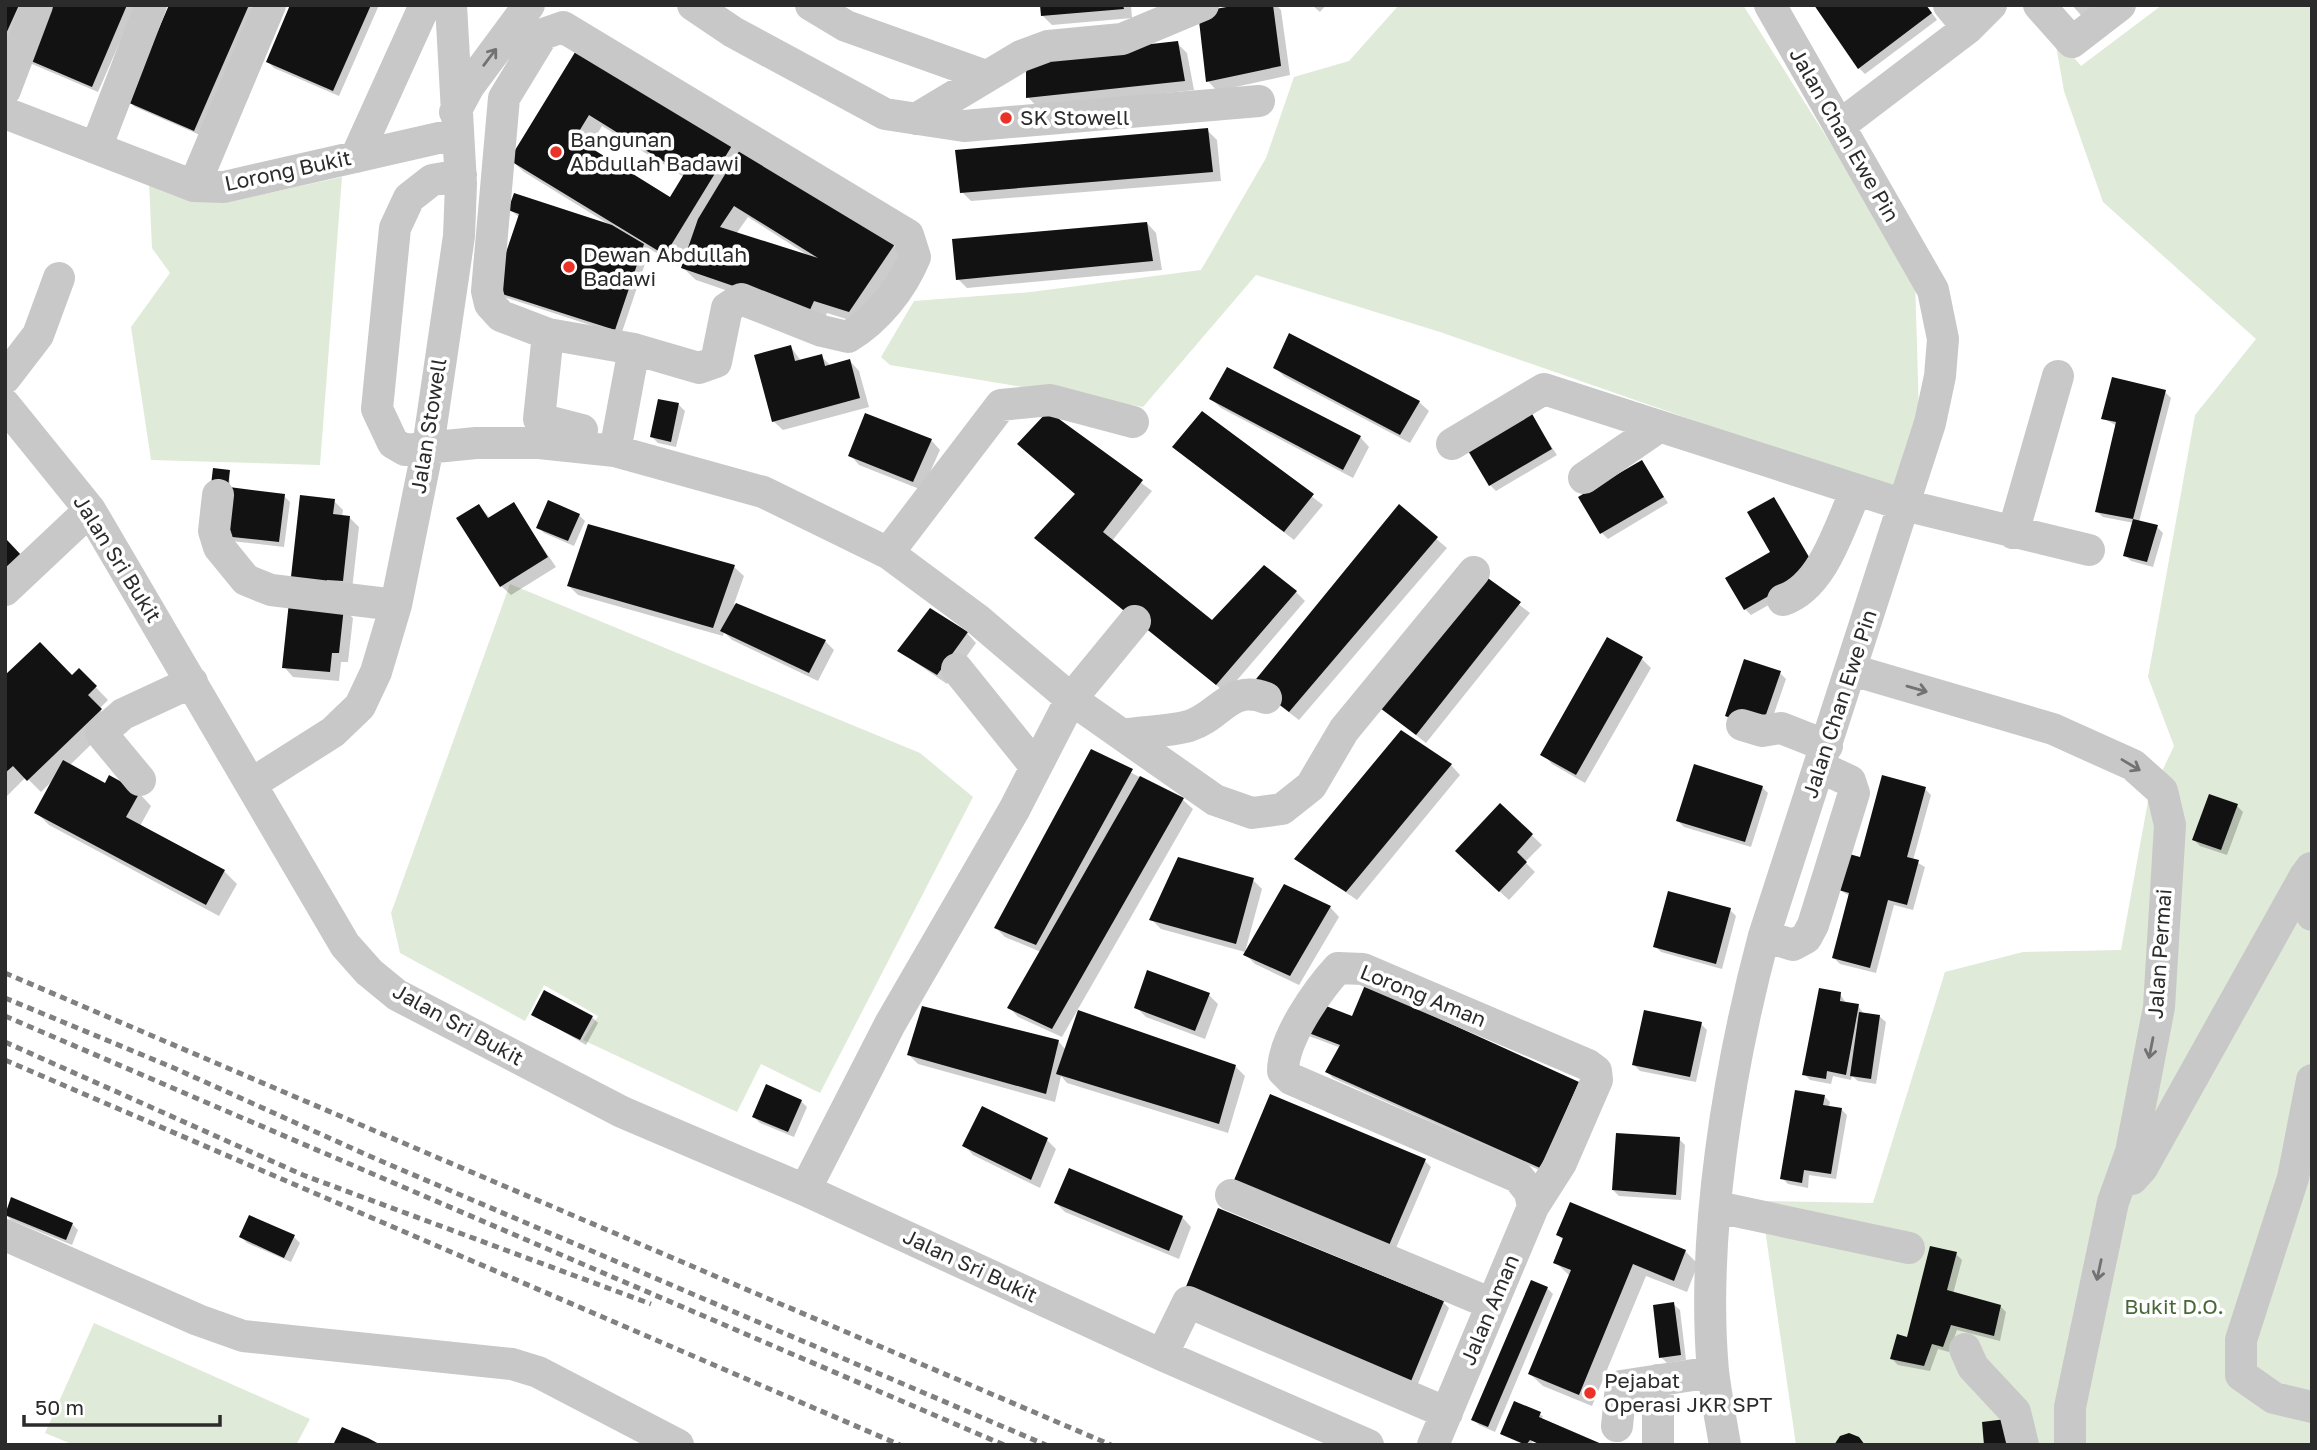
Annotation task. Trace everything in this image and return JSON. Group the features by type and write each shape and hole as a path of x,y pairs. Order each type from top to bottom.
{"street":[{"path":"5,90 37,5"},
{"path":"96,148 152,5"},
{"path":"194,186 270,5"},
{"path":"356,157 425,5"},
{"name":"Jalan Stowell","path":"251,784 332,732 360,705 376,672 396,605 428,447 459,236 461,175 451,5"},
{"path":"456,123 469,86 529,5"},
{"path":"693,5 733,32 885,114 964,126 1259,101"},
{"path":"811,5 846,26 986,76"},
{"path":"916,119 1021,56 1048,46 1122,39 1203,5"},
{"name":"Jalan Chan Ewe Pin","path":"1725,1445 1713,1372 1710,1259 1729,1101 1749,992 1764,936 1930,423 1940,376 1942,339 1933,290 1770,5"},
{"path":"1839,126 1959,16 1992,5"},
{"path":"2039,5 2073,42 2120,5"},
{"path":"563,27 908,235 915,257 906,279 865,327 848,337 822,331 741,299 727,308 716,362 699,368 634,349 548,334 501,316 490,304 487,291 505,98 543,34 563,27"},
{"name":"Lorong Bukit","path":"5,113 194,186 224,187 356,157 456,123"},
{"path":"461,175 432,180 409,198 394,228 377,409 393,443 405,450 539,443 617,444"},
{"path":"5,378 38,335 59,278"},
{"path":"548,334 539,419 763,492 888,553 977,618 1070,699 1215,800 1252,813 1282,809 1311,786 1344,730 1474,572"},
{"path":"617,444 634,349"},
{"path":"2013,533 2058,376"},
{"path":"1452,444 1544,390 1905,505 2089,550"},
{"path":"888,553 1001,405 1049,400 1133,422"},
{"name":"Jalan Sri Bukit","path":"5,405 90,510 345,945 369,972 397,995 622,1112 805,1190 1163,1355 1368,1445"},
{"path":"1584,478 1657,428"},
{"path":"1783,600 1797,595 1818,569 1856,490"},
{"path":"218,495 214,531 219,547 246,580 271,590 396,605"},
{"path":"5,590 90,510"},
{"path":"805,1190 890,1024 1036,767 1070,699 1135,621"},
{"path":"957,668 1036,767"},
{"name":"Jalan Permai","path":"1852,670 2065,733 2133,765 2162,791 2170,825 2159,1007 2131,1152 2113,1202 2070,1407 2070,1445"},
{"path":"140,780 101,733 123,714 192,682"},
{"path":"1123,735 1187,727 1212,717 1230,698 1251,692 1266,698"},
{"path":"1742,725 1762,731 1781,728 1823,756 1850,781 1854,793 1813,925 1806,938 1793,945 1764,936"},
{"path":"2113,1202 2142,1168 2250,970 2308,872"},
{"path":"2308,872 2312,915"},
{"name":"Lorong Aman","path":"1338,968 1363,969 1525,1037 1596,1071 1597,1080 1561,1163 1532,1207 1530,1192 1518,1177 1291,1079 1283,1071 1289,1045 1302,1019 1320,987 1338,968"},
{"path":"2312,1080 2293,1178 2241,1340 2241,1375 2274,1398 2312,1407"},
{"path":"1231,1195 1492,1304"},
{"name":"Jalan Aman","path":"1433,1445 1532,1207"},
{"path":"1717,1207 1909,1248"},
{"path":"5,1235 198,1320 243,1336 512,1364 538,1372 678,1445"},
{"path":"1163,1355 1188,1302 1447,1413"},
{"path":"1965,1349 1973,1367 2015,1412 2023,1445"},
{"path":"1617,1426 1621,1386 1713,1372"},
{"path":"1658,1380 1658,1445"}],"green space":[{"path":"1399,5 1743,5 1915,277 1919,415 1896,491 1440,332 1256,275 1143,407 890,365 881,357 914,301 1031,292 1201,270 1266,158 1294,77 1349,61"},
{"name":"Bukit D.O.","path":"2162,5 2312,5 2312,1445 1796,1445 1761,1201 1873,1203 1945,972 2023,952 2121,950 2148,801 2174,746 2148,677 2195,415 2256,339 2103,202 2064,91 2054,34 2081,66"},
{"path":"342,177 320,465 151,460 131,327 170,273 152,248 149,182 223,203"},
{"path":"510,584 920,753 973,797 820,1093 761,1064 737,1112 583,1040 598,1016 544,985 525,1021 400,953 391,913"},
{"path":"94,1323 310,1419 296,1445 74,1445 45,1433"}],"building":[{"path":"5,5 19,5 5,36"},
{"path":"47,5 127,5 92,87 24,58"},
{"path":"169,5 249,5 194,131 127,102"},
{"path":"290,5 371,5 333,91 266,62"},
{"path":"1040,5 1123,5 1124,9 1041,16"},
{"path":"1238,5 1273,5 1281,66 1206,82 1198,12"},
{"path":"1814,5 1926,5 1932,13 1858,69"},
{"path":"1178,41 1185,81 1026,98 1026,58"},
{"name":"Bangunan Abdullah Badawi","path":"577,49 733,144 665,255 509,160","holes":["589,115 684,174 670,197 575,138"]},
{"path":"1208,128 1213,172 960,193 955,150"},
{"name":"Bangunan Abdullah Badawi","path":"741,148 895,244 849,312 814,301 809,312 681,268 698,219","holes":["734,206 818,258 720,227"]},
{"name":"Dewan Abdullah Badawi","path":"514,193 612,225 644,244 615,330 493,291 519,214 508,210"},
{"path":"1147,222 1153,261 956,280 952,239"},
{"path":"1289,333 1420,401 1400,435 1273,368"},
{"path":"791,345 795,361 822,354 825,366 850,359 860,398 772,422 754,355"},
{"path":"1227,367 1361,436 1343,470 1209,399"},
{"path":"2112,377 2166,390 2133,519 2095,512 2116,422 2101,419"},
{"path":"658,399 679,403 671,442 650,437"},
{"path":"1048,411 1143,480 1103,532 1212,620 1264,565 1297,591 1216,685 1034,538 1075,494 1017,444"},
{"path":"1202,411 1314,494 1284,532 1172,447"},
{"path":"1531,412 1552,449 1489,486 1467,449"},
{"path":"865,413 932,439 913,482 848,456"},
{"path":"1642,460 1664,497 1600,534 1578,497"},
{"path":"213,468 230,470 228,487 211,485"},
{"path":"229,487 285,494 279,542 223,536"},
{"path":"300,495 335,499 333,514 350,516 343,581 327,580 326,590 290,586"},
{"path":"1774,497 1816,569 1744,610 1725,578 1770,552 1747,512"},
{"path":"548,500 580,514 568,541 536,528"},
{"path":"514,502 548,557 500,587 456,518 479,504 488,518"},
{"path":"1399,504 1438,537 1289,712 1252,684"},
{"path":"2133,519 2158,525 2147,562 2123,556"},
{"path":"588,524 735,565 713,628 567,586"},
{"path":"7,540 22,556 8,569 5,567"},
{"path":"1485,576 1521,602 1416,735 1376,705"},
{"path":"289,602 344,607 339,653 332,653 330,672 282,668"},
{"path":"736,603 826,640 809,673 720,631"},
{"path":"930,608 968,632 937,675 897,651"},
{"path":"1607,637 1643,657 1576,775 1540,755"},
{"path":"40,642 72,675 79,668 97,686 88,695 102,709 27,781 13,766 5,773 5,675"},
{"path":"1744,659 1781,671 1761,729 1725,716"},
{"path":"1401,730 1452,764 1346,892 1294,859"},
{"path":"1091,749 1133,769 1036,945 994,928"},
{"path":"63,760 105,783 109,775 140,792 126,817 225,870 206,905 34,813"},
{"path":"1694,764 1763,786 1745,842 1676,821"},
{"path":"1882,775 1926,787 1907,857 1919,860 1907,905 1888,900 1870,968 1832,958 1849,893 1832,888 1842,852 1860,857"},
{"path":"1140,776 1184,798 1052,1029 1007,1008"},
{"path":"2209,794 2238,804 2221,850 2192,840"},
{"path":"1500,803 1533,834 1517,852 1527,862 1499,892 1455,851"},
{"path":"1178,857 1254,878 1236,944 1149,920"},
{"path":"1284,884 1331,906 1290,976 1243,955"},
{"path":"1668,891 1731,908 1716,964 1653,947"},
{"path":"1147,970 1210,993 1195,1031 1134,1008"},
{"path":"1365,985 1579,1082 1540,1168 1325,1072 1340,1045 1301,1030 1313,1001 1352,1016"},
{"path":"1819,988 1841,992 1840,1001 1859,1004 1846,1075 1827,1071 1826,1079 1802,1075"},
{"path":"544,990 593,1016 580,1040 531,1015"},
{"path":"922,1006 1059,1040 1046,1094 907,1055"},
{"path":"1078,1010 1236,1065 1219,1124 1056,1074"},
{"path":"1644,1010 1702,1022 1690,1077 1632,1065"},
{"path":"1859,1012 1880,1015 1871,1079 1850,1076"},
{"path":"766,1084 802,1100 788,1132 752,1117"},
{"path":"1795,1090 1825,1095 1823,1105 1842,1108 1831,1174 1804,1170 1802,1183 1780,1179"},
{"path":"1270,1094 1426,1159 1387,1250 1232,1185"},
{"path":"982,1106 1048,1138 1031,1180 962,1146"},
{"path":"1616,1133 1680,1137 1676,1195 1612,1190"},
{"path":"1069,1168 1183,1216 1169,1251 1054,1203"},
{"path":"11,1197 73,1223 66,1240 5,1215"},
{"path":"1570,1202 1686,1250 1674,1281 1633,1264 1579,1395 1528,1374 1571,1270 1553,1263 1563,1238 1556,1235"},
{"path":"1218,1208 1444,1301 1409,1386 1183,1294"},
{"path":"249,1215 295,1235 284,1258 239,1237"},
{"path":"1930,1246 1957,1252 1947,1290 2001,1305 1994,1336 1951,1325 1943,1347 1932,1344 1924,1366 1890,1359 1897,1334 1907,1337"},
{"path":"1531,1280 1548,1287 1488,1427 1471,1420"},
{"path":"1674,1302 1681,1355 1659,1358 1653,1305"},
{"path":"1514,1401 1541,1412 1539,1417 1604,1445 1541,1445 1530,1440 1526,1445 1500,1434"},
{"path":"2006,1419 2008,1445 1984,1445 1982,1422"},
{"path":"342,1427 368,1438 381,1445 333,1445"},
{"path":"1849,1433 1859,1437 1865,1445 1834,1445 1840,1436"}],"railway":[{"path":"5,973 1111,1445"},
{"path":"5,998 174,1068 367,1155 1046,1445"},
{"path":"5,1016 1004,1445"},
{"path":"5,1042 303,1175 651,1304"},
{"path":"5,1060 900,1445"}],"place":[{"name":"SK Stowell","path":"1006,118"},
{"name":"Bangunan Abdullah Badawi","path":"556,152"},
{"name":"Dewan Abdullah Badawi","path":"569,267"},
{"name":"Pejabat Operasi JKR SPT","path":"1590,1393"}]}
